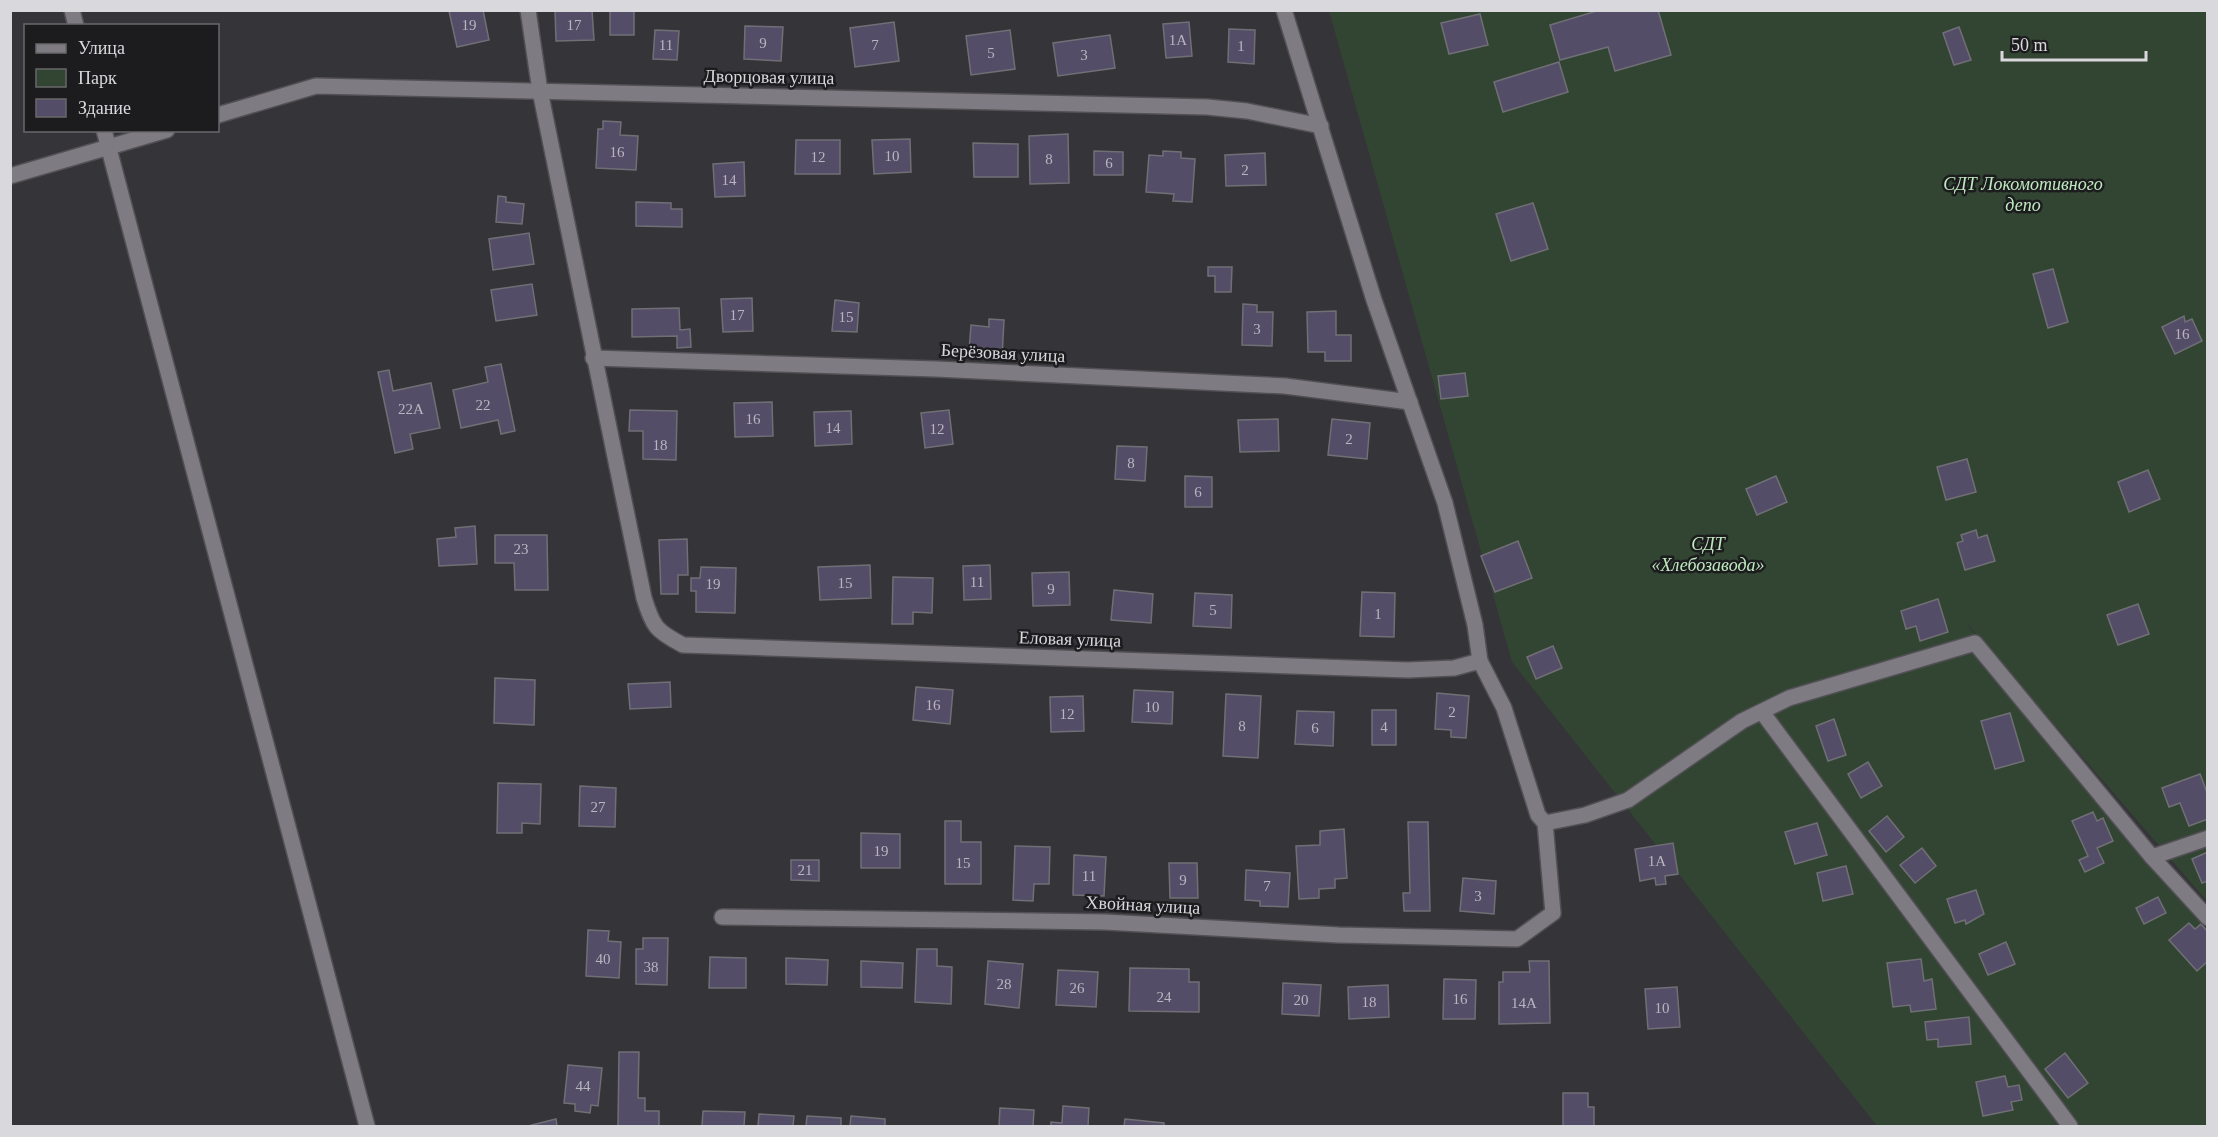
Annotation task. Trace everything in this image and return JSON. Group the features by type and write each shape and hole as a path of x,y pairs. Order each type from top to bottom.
{"street":[{"path":"528,10 540,91 594,358"},
{"path":"1284,10 1374,300 1445,503 1475,625 1480,661 1504,708 1538,815 1545,823 1585,815 1628,800 1742,721 1789,698 1975,643 2152,857 2208,918"},
{"name":"Дворцовая улица","path":"219,116 316,86 1207,107 1247,111 1321,126"},
{"path":"105,132 367,1126"},
{"path":"10,176 161,132"},
{"name":"Берёзовая улица","path":"594,358 947,369 1285,386 1410,402"},
{"name":"Еловая улица","path":"594,358 644,598 652,624 660,634 683,645 1384,669 1454,668 1480,661"},
{"path":"1762,712 2070,1126"},
{"name":"Хвойная улица","path":"722,917 1105,922 1339,935 1517,939 1553,914 1545,823"},
{"path":"2152,857 2208,838"}],"green space":[{"name":"СДТ «Хлебозавода»","path":"1329,11 2207,11 2207,901 1962,618 2207,929 2207,1126 1877,1126 1512,662"}],"building":[{"path":"483,10 489,40 457,47 449,11"},
{"path":"555,10 592,10 594,40 556,41"},
{"path":"610,10 634,10 634,35 610,35"},
{"path":"1600,10 1658,10 1671,55 1615,71 1608,47 1560,60 1550,25"},
{"path":"1480,14 1488,45 1449,54 1441,23"},
{"path":"894,22 899,61 855,67 850,28"},
{"path":"1189,22 1192,56 1166,58 1163,24"},
{"path":"745,26 783,27 781,61 744,59"},
{"path":"1959,27 1971,60 1954,65 1943,33"},
{"path":"1229,29 1255,30 1254,64 1228,62"},
{"path":"655,30 679,31 677,60 653,59"},
{"path":"1010,30 1015,69 971,75 966,36"},
{"path":"1110,35 1115,68 1058,76 1053,43"},
{"path":"1559,62 1568,92 1503,112 1494,82"},
{"path":"603,121 621,122 620,135 638,136 636,170 596,168 598,129 603,129"},
{"path":"1068,134 1069,183 1030,184 1029,136"},
{"path":"910,139 911,172 874,174 872,140"},
{"path":"796,140 840,140 840,174 795,174"},
{"path":"973,143 1018,144 1018,177 974,177"},
{"path":"1094,151 1123,152 1123,175 1094,175"},
{"path":"1163,151 1181,152 1181,158 1195,159 1192,202 1173,201 1174,194 1146,192 1149,155 1163,156"},
{"path":"1265,153 1266,185 1226,186 1225,155"},
{"path":"744,162 745,196 715,197 713,164"},
{"path":"498,196 506,197 506,202 524,204 522,224 496,222"},
{"path":"636,202 671,203 671,209 682,209 682,227 636,226"},
{"path":"1533,203 1548,249 1511,261 1496,214"},
{"path":"529,233 534,264 493,270 489,239"},
{"path":"1208,267 1232,267 1231,292 1215,292 1215,276 1208,276"},
{"path":"2053,269 2068,322 2048,328 2033,274"},
{"path":"532,284 537,315 496,321 491,290"},
{"path":"752,298 753,331 723,332 721,299"},
{"path":"835,300 859,303 857,332 832,331"},
{"path":"1243,304 1257,305 1257,312 1273,312 1272,346 1242,345"},
{"path":"679,308 680,330 690,329 691,347 677,348 677,336 632,337 632,309"},
{"path":"1336,311 1336,335 1351,335 1351,361 1325,361 1325,352 1308,352 1307,312"},
{"path":"2184,316 2185,322 2192,319 2202,341 2175,354 2162,327"},
{"path":"989,319 1004,320 1002,358 990,358 986,352 969,351 971,325 989,327"},
{"path":"501,364 515,431 501,434 498,420 461,428 453,390 488,382 485,367"},
{"path":"389,370 393,391 431,383 440,428 410,434 413,449 395,453 378,372"},
{"path":"1465,373 1468,396 1441,399 1438,376"},
{"path":"772,402 773,436 735,437 734,403"},
{"path":"630,410 677,411 676,460 643,459 643,431 629,431"},
{"path":"949,410 953,444 925,448 921,413"},
{"path":"851,411 852,444 815,446 814,412"},
{"path":"1278,419 1279,451 1240,452 1238,420"},
{"path":"1332,419 1370,423 1367,459 1328,455"},
{"path":"1117,446 1147,447 1145,481 1115,479"},
{"path":"1967,459 1976,492 1946,500 1937,467"},
{"path":"2148,470 2160,499 2129,512 2118,482"},
{"path":"1185,476 1212,477 1212,507 1185,507"},
{"path":"1776,476 1787,502 1757,515 1746,489"},
{"path":"475,526 477,564 439,566 437,539 456,537 455,528"},
{"path":"1976,530 1978,538 1987,535 1995,561 1965,570 1957,543 1963,541 1961,535"},
{"path":"495,535 547,535 548,590 515,590 514,563 495,563"},
{"path":"687,539 688,575 678,575 678,594 661,594 659,540"},
{"path":"1518,541 1532,578 1495,592 1481,556"},
{"path":"870,565 871,598 820,600 818,567"},
{"path":"990,565 991,599 964,600 963,566"},
{"path":"701,567 736,568 735,613 696,612 696,591 691,591 691,578 700,578"},
{"path":"1069,572 1070,605 1033,606 1032,573"},
{"path":"893,577 933,578 932,613 913,612 913,624 892,624"},
{"path":"1114,590 1153,594 1151,623 1111,620"},
{"path":"1362,592 1395,593 1394,637 1360,636"},
{"path":"1195,593 1232,595 1231,628 1193,626"},
{"path":"1938,599 1948,632 1920,641 1916,626 1906,629 1901,611"},
{"path":"2138,604 2149,634 2118,645 2107,615"},
{"path":"1553,646 1562,668 1536,679 1527,657"},
{"path":"495,678 535,680 534,725 494,723"},
{"path":"670,682 671,707 630,709 628,684"},
{"path":"916,687 953,690 950,724 913,720"},
{"path":"1134,690 1173,692 1172,724 1132,722"},
{"path":"1437,693 1469,696 1466,738 1451,737 1451,730 1435,729"},
{"path":"1226,694 1261,696 1258,758 1223,756"},
{"path":"1083,696 1084,731 1051,732 1050,697"},
{"path":"1372,710 1396,710 1396,745 1372,745"},
{"path":"1297,711 1334,712 1333,746 1295,744"},
{"path":"2010,713 2024,761 1995,769 1981,721"},
{"path":"1834,719 1846,755 1828,761 1816,726"},
{"path":"1868,762 1882,786 1861,798 1848,774"},
{"path":"2200,774 2208,795 2208,819 2189,826 2180,803 2169,807 2162,788"},
{"path":"498,783 541,784 540,824 522,823 522,833 497,833"},
{"path":"580,786 616,788 615,827 579,826"},
{"path":"2093,812 2097,821 2103,818 2113,841 2097,848 2104,863 2085,872 2079,860 2088,856 2072,821"},
{"path":"1887,816 1904,837 1886,852 1869,831"},
{"path":"945,821 961,821 961,842 981,842 981,884 945,884"},
{"path":"1408,822 1428,822 1430,911 1404,911 1403,893 1410,893"},
{"path":"1817,823 1827,855 1795,864 1785,832"},
{"path":"1344,829 1347,878 1335,879 1335,888 1319,889 1319,898 1299,899 1296,846 1320,845 1320,831"},
{"path":"861,833 900,834 900,868 861,868"},
{"path":"1673,843 1678,874 1665,876 1666,884 1656,885 1655,878 1640,881 1635,849"},
{"path":"1015,846 1050,847 1049,884 1034,884 1033,901 1013,900"},
{"path":"1922,848 1936,866 1915,883 1900,865"},
{"path":"2208,852 2208,881 2202,883 2192,859"},
{"path":"1074,855 1106,857 1104,896 1073,895"},
{"path":"791,860 819,860 819,881 791,880"},
{"path":"1169,863 1197,863 1198,898 1170,898"},
{"path":"1846,866 1853,894 1823,901 1817,873"},
{"path":"1246,870 1290,873 1288,907 1260,906 1260,901 1245,900"},
{"path":"1463,878 1496,881 1494,914 1460,911"},
{"path":"1976,890 1984,914 1966,924 1965,920 1955,923 1947,899"},
{"path":"2158,897 2166,913 2144,924 2136,908"},
{"path":"2189,923 2195,929 2201,924 2208,932 2208,961 2197,971 2169,940"},
{"path":"588,930 609,931 608,941 621,942 619,978 586,976"},
{"path":"643,938 668,938 667,985 636,984 636,949 643,949"},
{"path":"2006,942 2015,964 1988,975 1979,954"},
{"path":"917,949 937,949 937,966 952,967 951,1004 915,1002"},
{"path":"710,957 746,958 746,988 709,988"},
{"path":"786,958 828,960 827,985 786,984"},
{"path":"1921,959 1924,981 1932,979 1936,1009 1911,1012 1910,1005 1893,1007 1887,963"},
{"path":"861,961 903,963 902,988 861,987"},
{"path":"988,961 1023,964 1019,1008 985,1004"},
{"path":"1529,961 1549,961 1550,1023 1499,1024 1499,982 1503,982 1503,972 1530,972"},
{"path":"1130,968 1189,969 1189,982 1199,982 1199,1012 1129,1011"},
{"path":"1058,970 1098,972 1096,1007 1056,1005"},
{"path":"1444,979 1476,980 1475,1019 1443,1019"},
{"path":"1283,983 1321,985 1319,1016 1282,1014"},
{"path":"1388,985 1389,1017 1349,1019 1348,987"},
{"path":"1677,987 1680,1027 1648,1029 1645,989"},
{"path":"1969,1017 1971,1044 1938,1047 1938,1039 1927,1040 1925,1022"},
{"path":"619,1052 639,1052 638,1098 645,1098 645,1111 659,1111 659,1126 618,1126"},
{"path":"2065,1053 2088,1083 2068,1098 2045,1069"},
{"path":"568,1065 602,1068 598,1106 591,1105 590,1113 575,1111 575,1104 564,1103"},
{"path":"2005,1076 2008,1087 2019,1085 2022,1100 2011,1102 2013,1110 1983,1116 1976,1082"},
{"path":"1563,1093 1588,1093 1588,1107 1594,1107 1594,1126 1563,1126"},
{"path":"1063,1106 1089,1108 1088,1126 1051,1126 1051,1122 1062,1123"},
{"path":"1000,1108 1034,1110 1033,1126 999,1126"},
{"path":"703,1111 745,1112 744,1126 702,1126"},
{"path":"759,1114 794,1116 793,1126 758,1126"},
{"path":"807,1116 841,1118 841,1126 806,1126"},
{"path":"851,1116 885,1119 885,1126 850,1126"},
{"path":"556,1119 557,1126 528,1126"},
{"path":"1125,1119 1164,1123 1164,1126 1124,1126"}],"park label":[{"name":"СДТ Локомотивного депо","path":"2023,194"}]}
